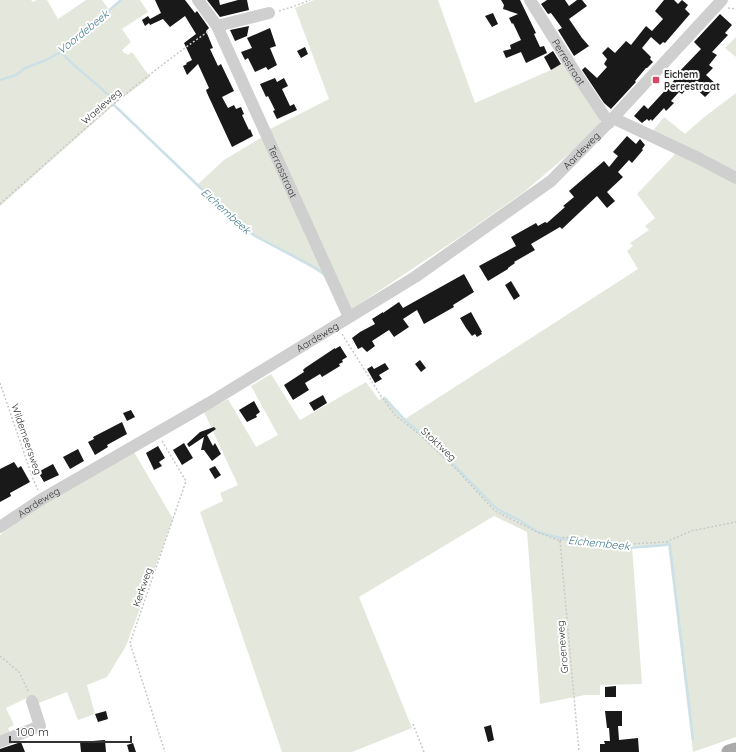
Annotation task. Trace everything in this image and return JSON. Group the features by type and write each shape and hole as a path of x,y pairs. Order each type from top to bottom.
{"main road":[{"path":"729,752 736,750"}],"street":[{"name":"Terrasstraat","path":"198,0 217,26 349,317"},
{"name":"Perrestraat","path":"530,0 540,17 611,120"},
{"name":"Aardeweg","path":"0,527 42,499 209,403 415,277 551,181 611,120 716,2"},
{"path":"217,26 269,13"},
{"path":"611,120 698,158 736,178"},
{"path":"0,742 40,726 32,701"}],"path":[{"path":"269,13 292,7 310,0"},
{"name":"Waeleweg","path":"0,204 114,103 190,44 217,26"},
{"name":"Stoktweg","path":"336,325 366,374 395,415 420,435 457,470 494,511 537,532 560,541"},
{"name":"Wildemeersweg","path":"0,383 33,479 42,499"},
{"name":"Kerkweg","path":"157,432 186,481 130,643 165,752"},
{"path":"560,541 564,537 630,544 666,542 691,531 736,522"},
{"name":"Groeneweg","path":"560,541 579,752"},
{"path":"0,656 19,672 32,701"},
{"path":"413,724 424,752"}],"shaded area":[{"path":"0,0 31,0 33,2 37,0 47,0 58,19 86,0 102,0 110,11 120,0 140,0 148,12 122,29 131,42 122,50 128,55 132,52 150,77 116,103 0,206"},
{"path":"314,0 438,0 475,103 551,70 562,63 600,117 600,123 597,130 524,192 460,237 352,309 268,130 329,99 295,8"},
{"path":"736,37 736,57 725,48"},
{"path":"736,93 736,176 651,133 664,117 685,134"},
{"path":"264,136 326,276 255,236 234,220 197,185 224,160"},
{"path":"678,151 736,181 736,737 693,752 668,545 632,546 642,684 600,685 600,695 585,695 540,704 527,532 494,516 359,597 412,728 352,752 282,752 200,512 223,501 220,493 238,485 204,412 228,399 256,447 278,435 251,386 271,374 300,420 366,382 379,400 385,396 405,419 638,269 627,251 633,246 630,243 649,230 645,226 655,218 637,194"},
{"path":"134,452 173,519 126,646 107,677 87,685 95,714 78,720 67,692 36,704 33,695 6,708 14,725 8,728 11,736 0,740 0,535 46,502"}],"building":[{"path":"155,0 185,0 195,13 197,11 209,28 206,31 213,48 210,49 218,66 221,64 234,91 222,97 228,108 234,105 236,109 241,107 244,114 242,115 253,136 232,147 207,93 206,90 209,88 198,64 187,75 183,66 192,60 184,43 196,34 185,16 170,27 163,19 150,25 149,23 145,26 142,20 148,16 150,19 161,13"},
{"path":"207,0 219,0 220,5 238,0 247,0 249,10 220,17"},
{"path":"501,0 520,0 536,33 534,34 540,47 544,46 547,53 526,63 521,52 506,58 503,51 511,49 510,45 521,40 509,18 518,14 503,9 504,5"},
{"path":"547,0 565,0 569,6 577,0 582,0 587,6 569,19 589,46 574,56 558,30 562,28 551,13 548,14 541,4"},
{"path":"664,0 674,0 678,4 682,0 688,5 685,9 690,14 665,43 663,42 660,45 651,37 642,48 651,57 650,59 653,62 646,68 635,81 636,82 611,109 604,103 582,70 585,67 597,78 607,67 604,64 607,59 602,53 608,47 615,53 626,41 631,45 646,26 652,31 663,19 655,11"},
{"path":"493,13 498,24 492,27 485,16"},
{"path":"720,14 732,25 725,33 728,35 712,52 717,55 709,65 713,68 706,75 717,85 705,97 691,84 682,94 679,92 671,101 674,103 666,111 664,108 652,121 651,119 649,121 647,119 642,123 634,116 644,105 648,109 671,84 678,75 677,74 701,49 694,42"},
{"path":"249,26 247,36 235,41 230,30"},
{"path":"270,28 276,46 270,48 277,65 268,70 266,67 255,72 248,58 245,60 241,52 252,48 247,38"},
{"path":"305,47 308,54 301,58 297,51"},
{"path":"553,51 561,64 551,70 544,57"},
{"path":"275,78 277,82 284,78 288,86 282,89 290,106 294,104 297,110 277,119 273,111 275,110 268,96 266,97 260,84"},
{"path":"627,136 636,144 640,139 645,145 642,149 643,150 632,163 629,160 618,172 623,177 607,192 615,201 607,208 597,196 562,229 560,227 531,244 535,250 514,262 515,263 508,269 488,281 479,266 516,246 511,237 536,223 538,226 545,222 547,223 574,197 569,191 604,161 609,167 618,156 613,152"},
{"path":"464,274 474,292 453,305 454,307 424,324 417,310 403,319 409,327 394,337 389,330 372,341 375,346 367,352 362,347 358,349 352,338 375,324 372,319 399,302 403,308"},
{"path":"511,281 520,296 514,300 505,285"},
{"path":"471,312 482,332 482,334 477,337 475,334 472,336 460,318"},
{"path":"340,346 347,357 342,360 343,362 339,364 340,366 322,377 320,374 305,383 309,390 293,400 284,385 304,372 303,370 305,368"},
{"path":"420,360 426,368 421,372 415,364"},
{"path":"385,363 389,369 379,375 382,379 375,383 367,369 372,366 374,369"},
{"path":"323,395 327,403 314,411 309,403"},
{"path":"254,401 260,412 256,415 257,417 247,422 239,410"},
{"path":"131,410 135,417 127,421 123,413"},
{"path":"122,422 127,434 107,445 108,447 95,455 88,442 94,439 93,437"},
{"path":"214,427 216,429 207,435 213,446 215,443 221,454 212,461 204,450 201,450 204,437 189,447 187,444 200,432"},
{"path":"184,443 193,458 182,465 173,450"},
{"path":"158,446 165,458 159,462 162,466 154,470 146,453"},
{"path":"78,449 84,461 70,469 63,457"},
{"path":"14,462 18,468 21,466 30,482 10,493 11,496 0,502 0,469"},
{"path":"53,464 59,475 44,482 38,472"},
{"path":"215,466 221,475 215,479 209,469"},
{"path":"616,686 616,697 605,697 605,687"},
{"path":"106,711 108,719 98,722 95,714"},
{"path":"605,711 622,711 622,726 618,726 619,740 638,738 639,752 600,752 600,744 605,744 604,741 610,741"},
{"path":"491,725 494,740 488,742 484,727"},
{"path":"105,740 106,752 81,752 80,742"},
{"path":"21,742 25,752 0,752 0,749"},
{"path":"133,743 136,752 129,752 127,745"}],"waterway":[{"name":"Voordebeek","path":"0,80 16,75 25,68 46,60 61,52 121,0"},
{"name":"Eichembeek","path":"61,52 73,65 100,87 113,100"},
{"name":"Eichembeek","path":"114,105 234,220 255,236 314,267 325,275"},
{"name":"Eichembeek","path":"385,399 406,421 457,468 497,509 521,521 538,532 564,539 624,546 627,548 666,545 668,543 670,546 693,739"}],"place":[{"name":"Eichem Perrestraat","path":"656,80"}]}
